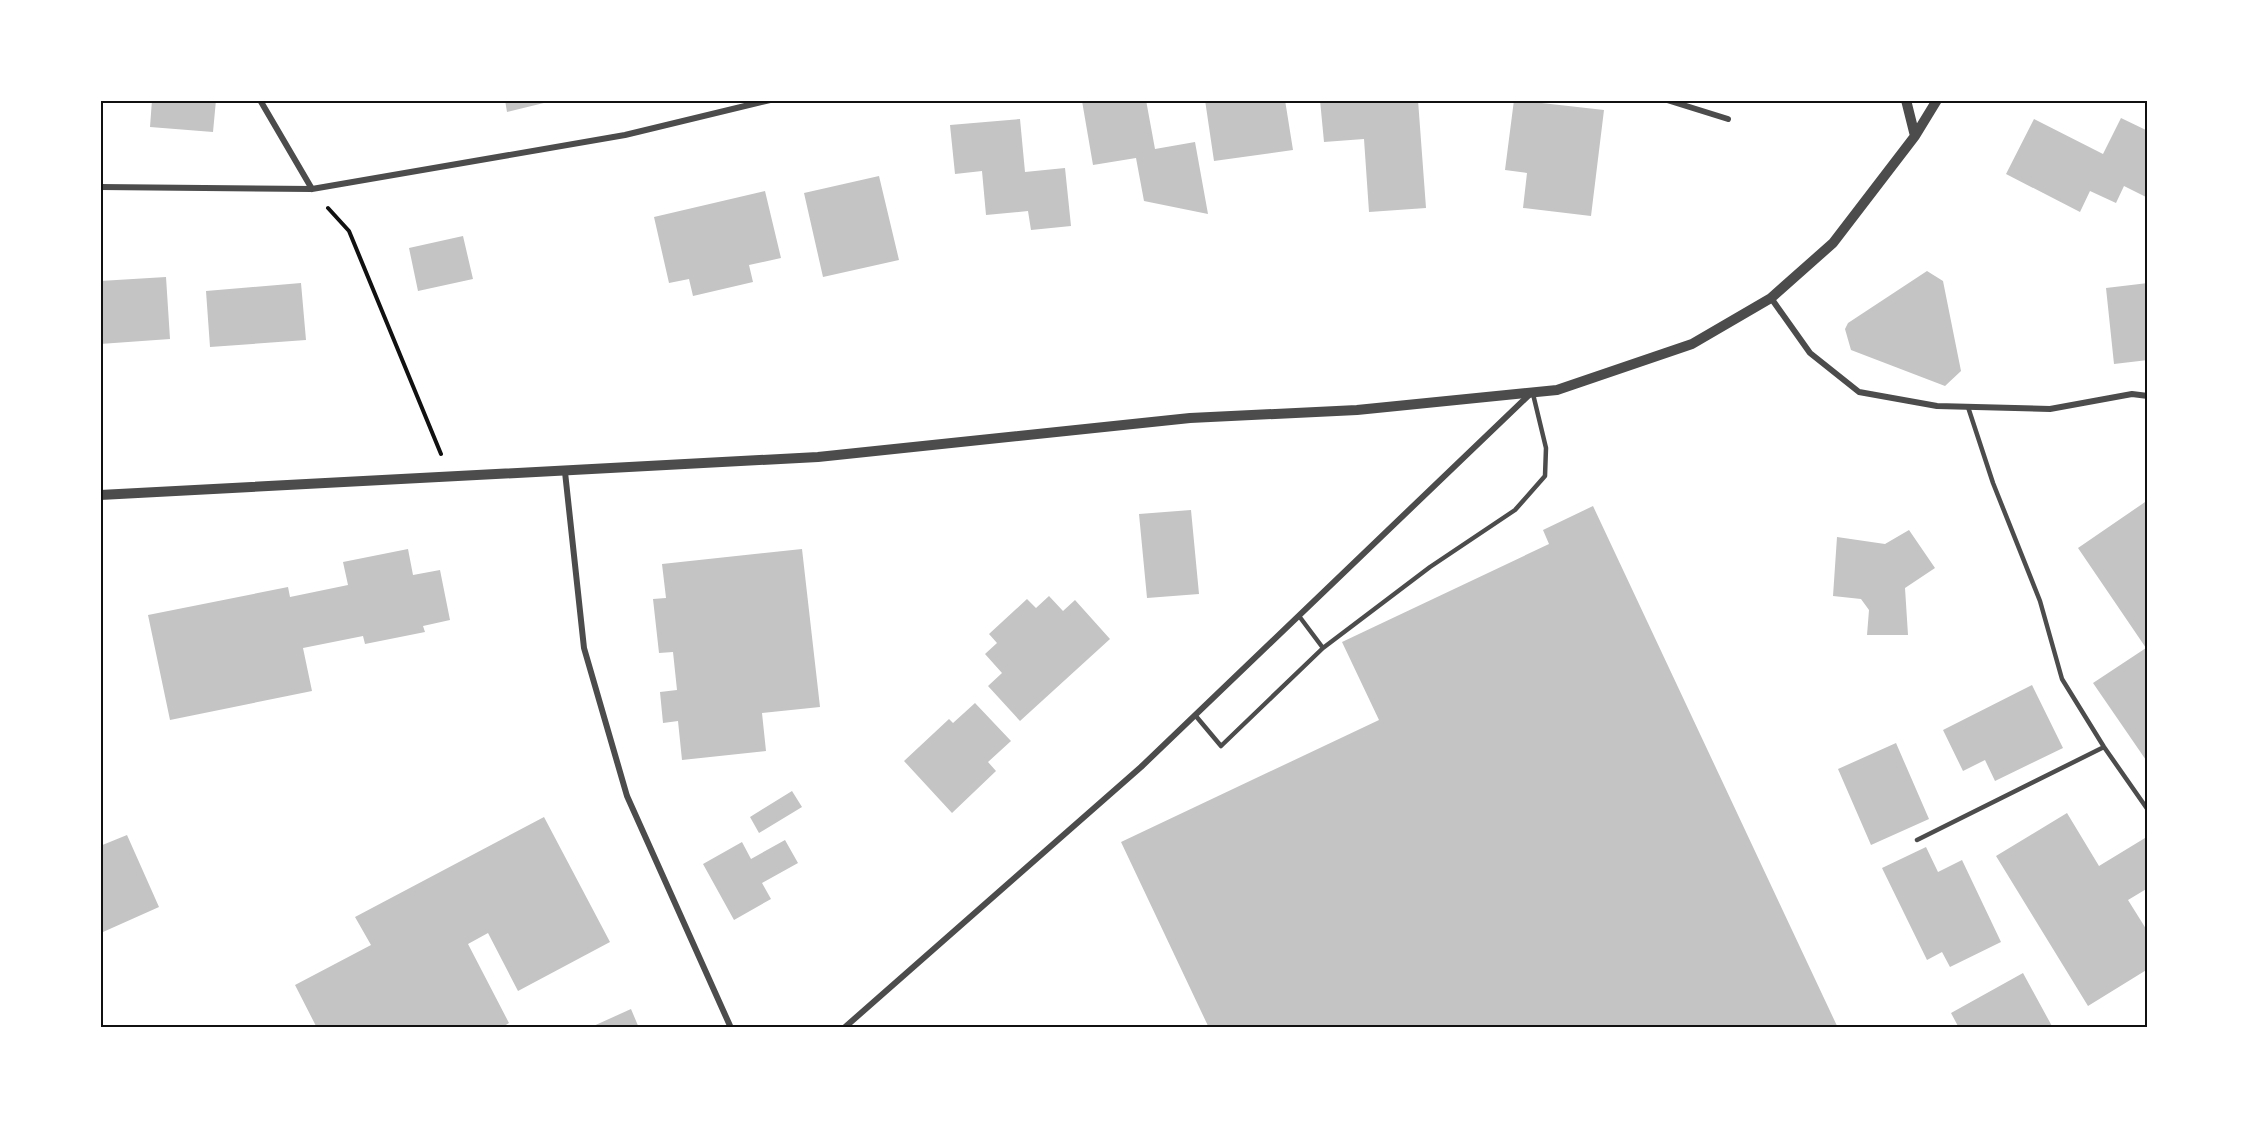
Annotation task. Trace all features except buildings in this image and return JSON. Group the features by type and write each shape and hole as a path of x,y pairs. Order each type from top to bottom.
{"street":[{"path":"260,100 312,189"},
{"path":"100,188 312,189 625,135 770,100"},
{"path":"1666,100 1728,119"},
{"path":"1906,100 1915,136"},
{"path":"100,495 818,457 1190,418 1357,410 1557,390 1692,344 1771,298 1833,243 1915,136 1937,100"},
{"path":"1771,298 1810,353 1859,392 1937,406 2050,409 2132,394 2148,396"},
{"path":"844,1028 1141,767 1533,391"},
{"path":"565,472 584,648 627,796 731,1028"}],"lane":[{"path":"1195,715 1221,746 1323,648 1430,567 1515,510 1545,476 1546,448 1533,391"},
{"path":"1968,407 1993,483 2040,601 2062,680 2104,747 2148,810"},
{"path":"1299,616 1323,648"},
{"path":"1917,840 2104,747"}],"path":[{"path":"312,189 349,231 451,476"}]}
